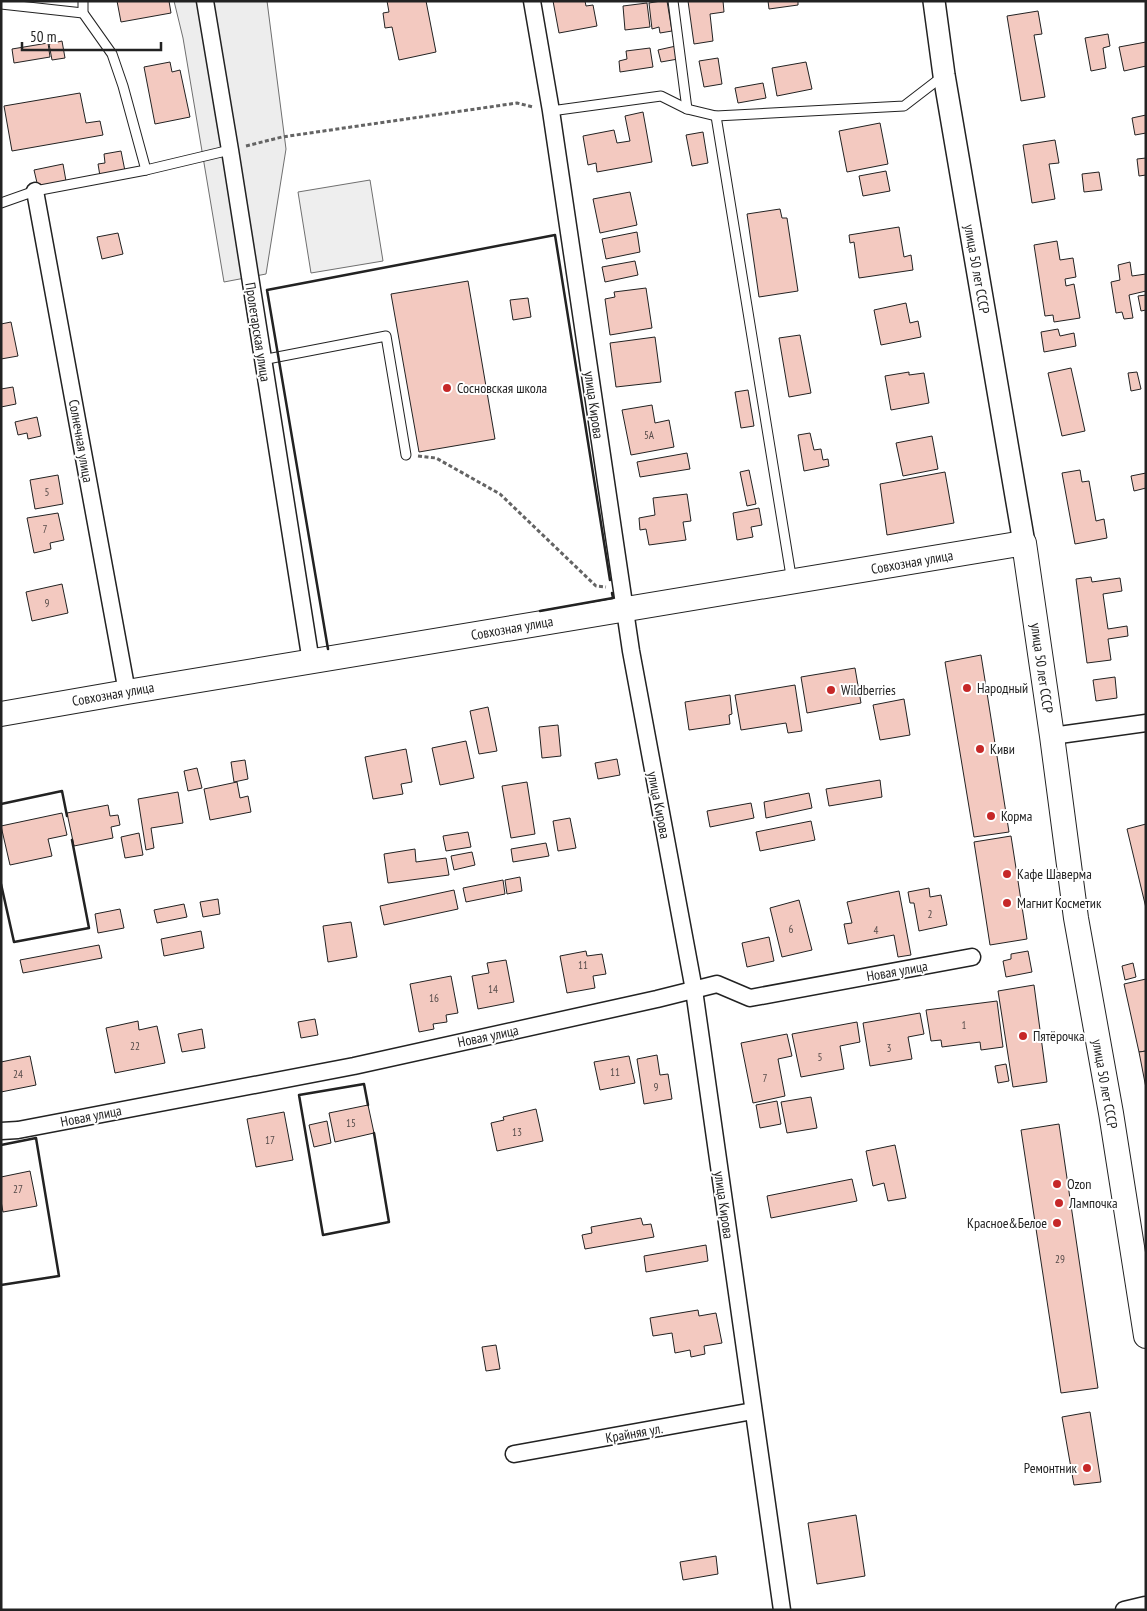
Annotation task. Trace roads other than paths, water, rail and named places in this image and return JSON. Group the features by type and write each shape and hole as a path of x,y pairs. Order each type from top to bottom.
{"main road":[{"name":"Совхозная улица","path":"1,714 311,662 622,599 792,582 1024,543"},
{"name":"улица 50 лет СССР","path":"1024,543 1076,918 1111,1113 1146,1336"}],"street":[{"name":"Пролетарская улица","path":"205,1 311,662"},
{"name":"улица Кирова","path":"532,1 551,111 622,599 694,990 782,1610"},
{"name":"улица 50 лет СССР","path":"937,3 944,75 1024,543"},
{"name":"Солнечная улица","path":"35,191 127,692"},
{"path":"1052,736 1146,723"},
{"name":"Новая улица","path":"1,1131 27,1128 354,1066 717,984 750,998 972,957"},
{"name":"Крайняя ул.","path":"514,1454 754,1411"},
{"path":"1124,1610 1145,1605"}],"lane":[{"path":"83,1 83,13 112,54 123,86 146,170"},
{"path":"673,1 687,109"},
{"path":"1,4 83,13"},
{"path":"551,111 661,96 687,109 716,116 904,106 944,75"},
{"path":"716,116 792,582"},
{"path":"1,203 35,191 146,170 230,150"},
{"path":"262,360 386,336 406,455"}],"place":[{"name":"Сосновская школа","path":"447,388"},
{"name":"Народный","path":"967,688"},
{"name":"Wildberries","path":"831,690"},
{"name":"Киви","path":"980,749"},
{"name":"Корма","path":"991,816"},
{"name":"Кафе Шаверма","path":"1007,874"},
{"name":"Магнит Косметик","path":"1007,903"},
{"name":"Пятёрочка","path":"1023,1036"},
{"name":"Ozon","path":"1057,1184"},
{"name":"Лампочка","path":"1059,1203"},
{"name":"Красное&Белое","path":"1057,1223"},
{"name":"Ремонтник","path":"1087,1468"}]}
